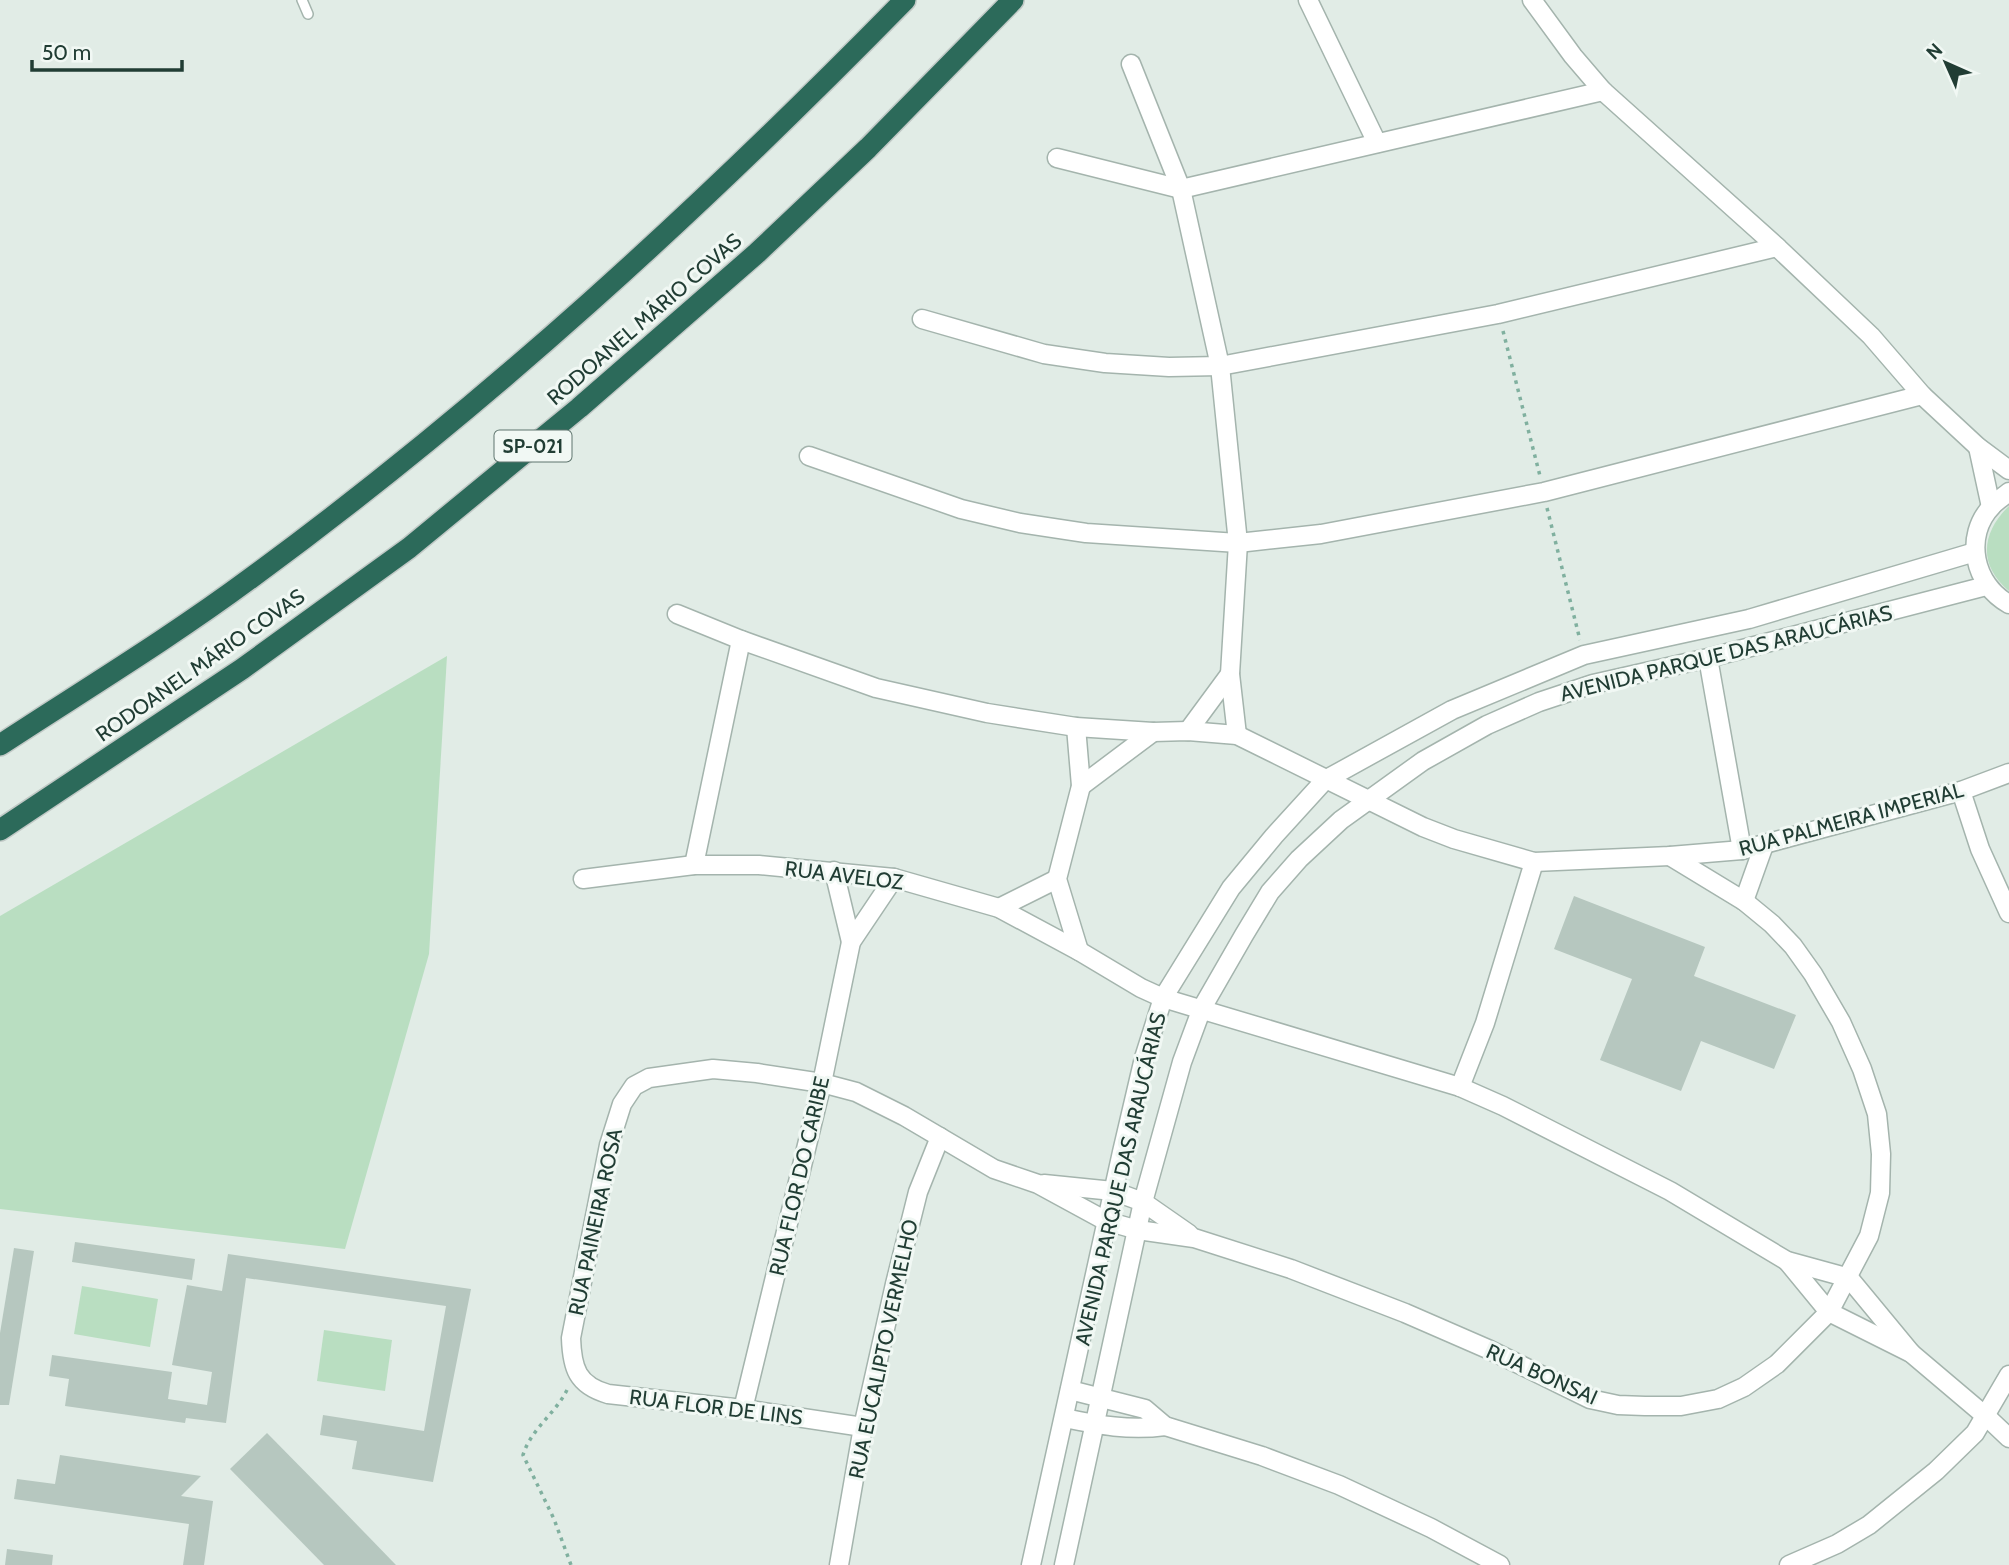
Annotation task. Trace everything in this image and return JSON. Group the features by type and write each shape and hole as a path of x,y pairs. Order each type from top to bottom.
{"highway":[{"name":"RODOANEL MÁRIO COVAS","path":"0,745 250,579 386,475 527,359 692,209 905,0"},
{"name":"RODOANEL MÁRIO COVAS","path":"0,830 242,668 409,548 579,408 768,244 868,148 1013,0"}],"street":[{"path":"1308,0 1377,143"},
{"path":"1532,0 1573,56 1603,91 1777,247 1871,336 1922,395 1978,447 2009,470"},
{"path":"677,614 876,688 987,713 1076,727 1237,735 1230,674 1238,543 1220,366 1181,188 1131,64"},
{"path":"1058,158 1181,188 1603,91"},
{"path":"922,319 1044,354 1105,363 1169,367 1220,366 1498,314 1777,247"},
{"path":"808,456 961,509 1020,523 1086,533 1238,543 1321,534 1544,492 1922,395"},
{"path":"1978,447 1991,507"},
{"path":"2009,492 1991,507 1978,528 1975,552 1978,570 1986,586 2009,604"},
{"name":"AVENIDA PARQUE DAS ARAUCÁRIAS","path":"1031,1565 1113,1191 1144,1058 1163,998 1231,888 1325,779 1452,710 1584,655 1749,620 1975,552"},
{"name":"AVENIDA PARQUE DAS ARAUCÁRIAS","path":"1064,1565 1143,1202 1182,1062 1202,1008 1270,892 1299,859 1367,799 1433,755 1487,725 1539,702 1592,684 1707,658 1986,586"},
{"path":"694,865 741,640"},
{"path":"1707,658 1742,850"},
{"path":"1188,731 1230,674"},
{"path":"1076,727 1081,786 1057,879 1079,951"},
{"path":"1081,786 1153,732"},
{"name":"RUA PALMEIRA IMPERIAL","path":"1237,735 1454,839 1534,862 1742,850 1961,791 2009,773"},
{"path":"1961,791 1980,849 2009,913"},
{"path":"1744,901 1764,845"},
{"name":"RUA BONSAI","path":"1194,1238 1291,1269 1394,1309 1490,1350 1590,1399 1618,1405 1681,1406 1718,1399 1744,1387 1777,1364 1829,1312 1869,1237 1880,1193 1881,1154 1877,1114 1862,1069 1841,1022 1793,946 1744,901 1670,856"},
{"path":"1460,1087 1485,1023 1534,862"},
{"name":"RUA AVELOZ","path":"583,879 694,865 759,865 894,878 999,908 1163,998 1460,1087 1503,1106 1670,1191 1787,1261"},
{"path":"834,871 851,942"},
{"path":"851,942 894,878"},
{"path":"999,908 1057,879"},
{"name":"RUA FLOR DO CARIBE","path":"743,1409 821,1083 851,942"},
{"name":"RUA PAINEIRA ROSA","path":"576,1373 571,1338 606,1158 622,1104 634,1086 649,1078 713,1069 821,1083 856,1092 994,1169 1038,1184"},
{"name":"RUA EUCALIPTO VERMELHO","path":"839,1565 863,1427 918,1192 940,1137"},
{"path":"1038,1184 1113,1191 1143,1202 1194,1238"},
{"path":"1038,1184 1106,1222 1138,1230 1194,1238"},
{"path":"1787,1261 1849,1278 1911,1353 2009,1438"},
{"path":"1787,1261 1829,1312 1911,1353"},
{"name":"RUA FLOR DE LINS","path":"576,1373 597,1391 608,1394 743,1409 863,1427"},
{"path":"1789,1565 1837,1544 1869,1525 1900,1501 1975,1433 2009,1375"},
{"path":"1070,1390 1145,1409 1165,1426 1262,1456 1339,1485 1431,1528 1500,1565"},
{"path":"1064,1418 1140,1429 1165,1426"}],"lane":[{"path":"302,0 307,14"}],"path":[{"path":"570,1565 555,1518 523,1455 528,1441 561,1402 576,1373"}],"green space":[{"path":"2009,506 2009,591 1992,571 1987,549 1993,527"},
{"path":"447,656 429,954 345,1249 0,1209 0,916"},
{"path":"82,1286 158,1299 150,1347 74,1334"},
{"path":"324,1330 392,1340 385,1391 317,1381"}],"building":[{"path":"1574,896 1705,947 1694,976 1796,1015 1774,1069 1701,1041 1681,1091 1600,1060 1632,979 1554,949"},
{"path":"75,1242 195,1259 192,1280 72,1262"},
{"path":"14,1248 34,1251 9,1405 0,1405 0,1333"},
{"path":"228,1254 471,1289 433,1482 352,1469 357,1441 320,1435 323,1415 424,1431 446,1306 246,1278 226,1423 186,1418 185,1423 65,1406 69,1379 49,1376 52,1355 172,1372 168,1399 207,1405 212,1372 172,1365 187,1285 222,1291"},
{"path":"267,1433 396,1565 324,1565 230,1469"},
{"path":"60,1455 201,1476 181,1496 213,1501 204,1565 183,1565 189,1524 14,1499 17,1479 55,1484"},
{"path":"7,1549 53,1555 52,1565 5,1565"}]}
